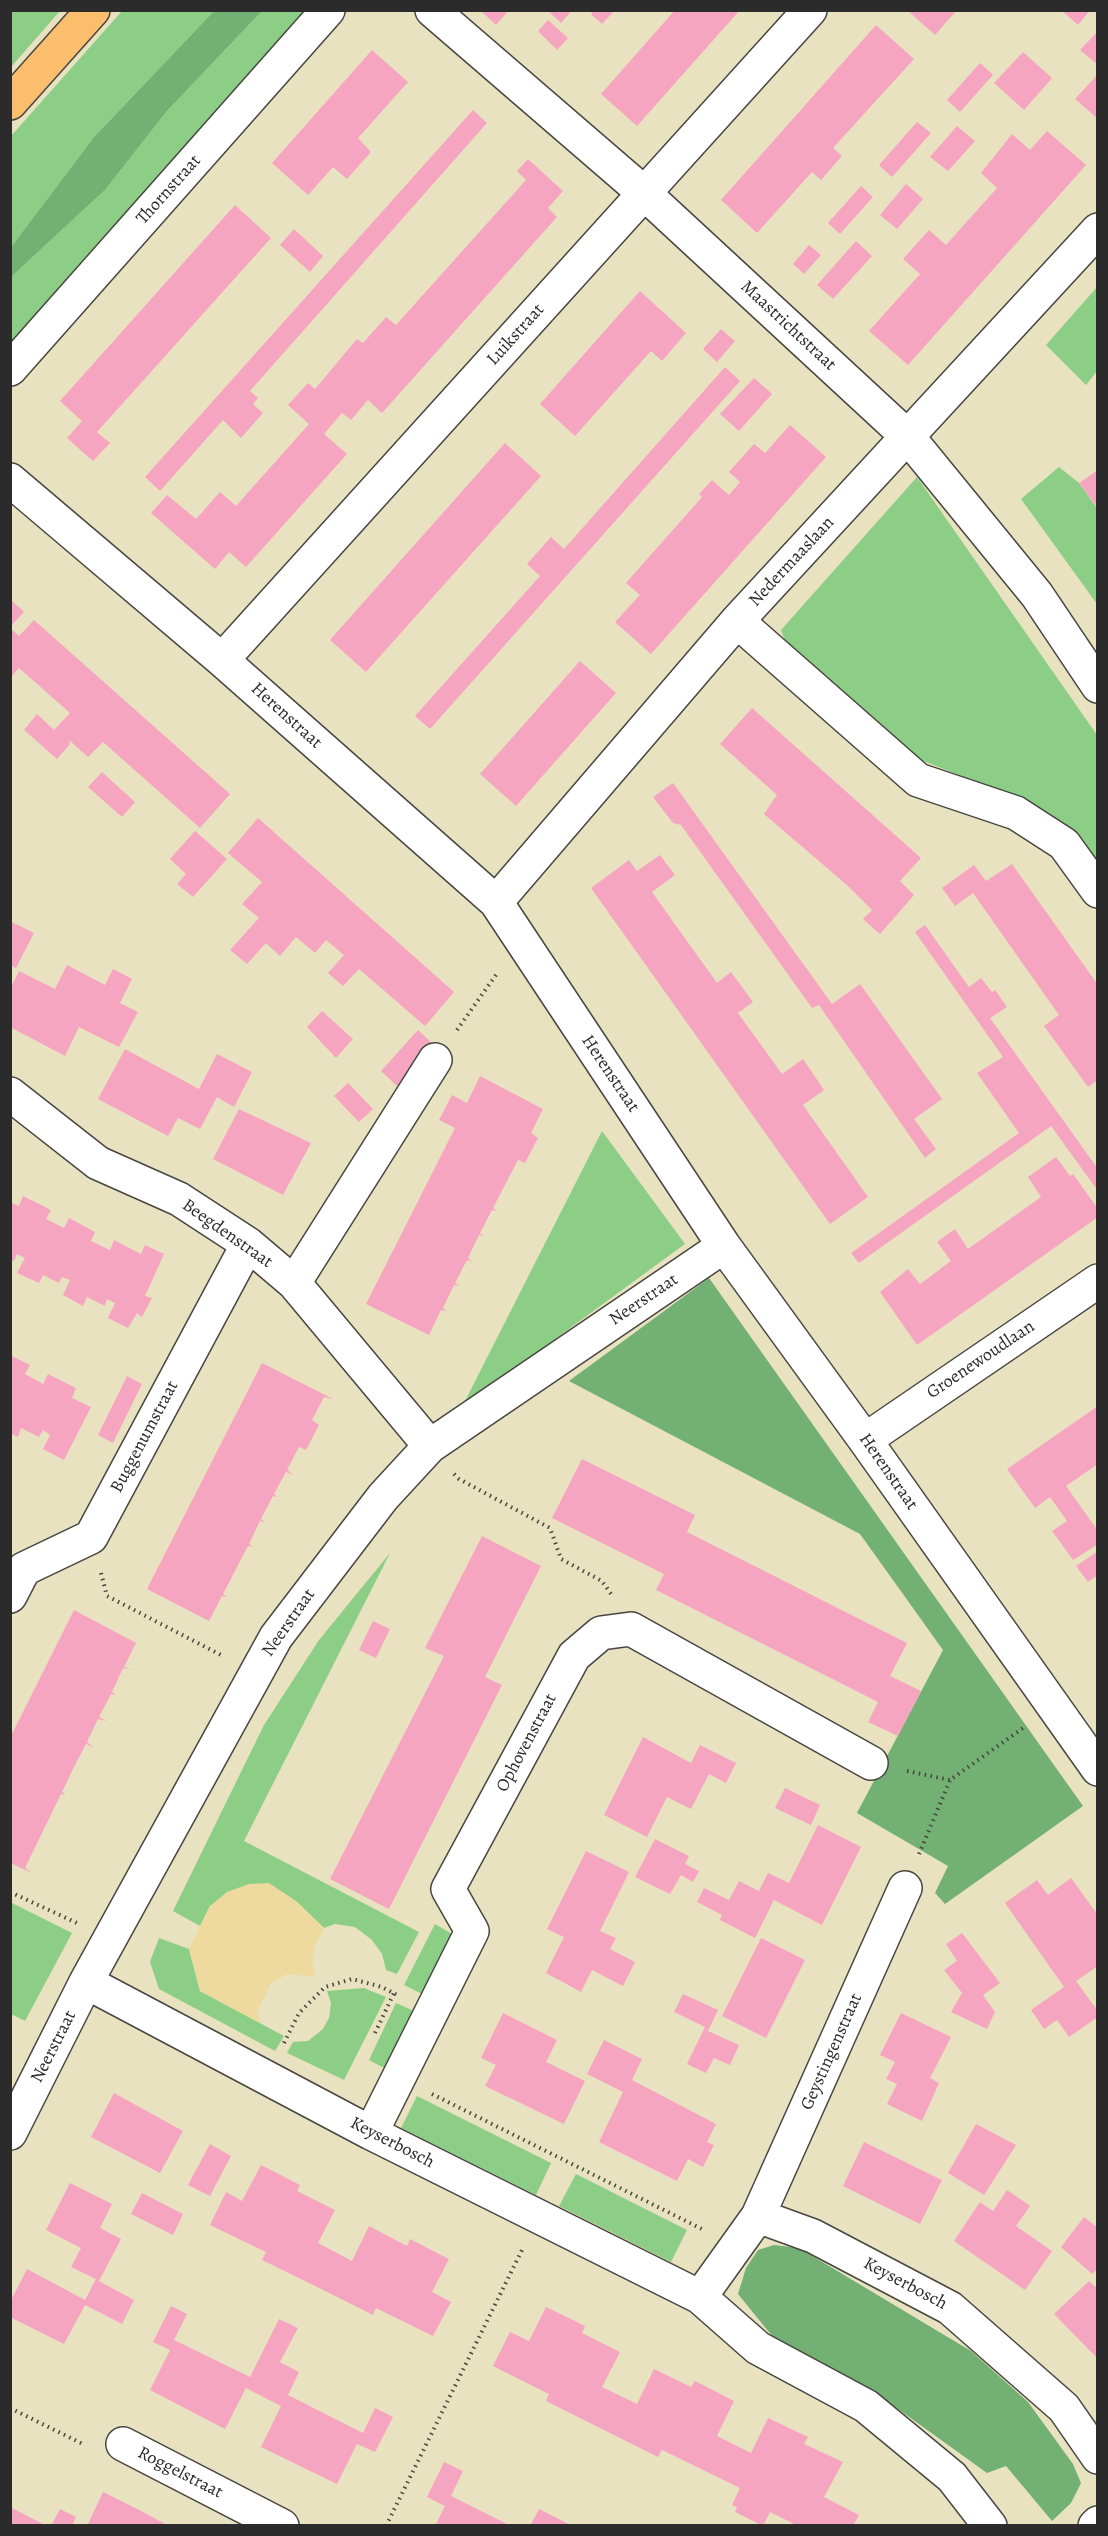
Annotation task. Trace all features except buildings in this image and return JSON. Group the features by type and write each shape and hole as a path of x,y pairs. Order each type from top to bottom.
{"main road":[{"path":"10,103 93,10"}],"street":[{"name":"Thornstraat","path":"10,369 328,10"},
{"name":"Maastrichtstraat","path":"432,10 644,193 908,437 1037,595 1098,686"},
{"name":"Luikstraat","path":"222,660 810,10"},
{"name":"Nedermaaslaan","path":"496,902 737,621 1098,230"},
{"name":"Herenstraat","path":"10,480 222,660 496,902 724,1246 866,1440 1098,1768"},
{"path":"737,621 918,780 1016,813 1064,844 1098,891"},
{"path":"294,1283 435,1060"},
{"name":"Beegdenstraat","path":"10,1094 98,1163 179,1199 248,1244 294,1283 430,1446"},
{"name":"Buggenumstraat","path":"91,1537 248,1244"},
{"name":"Neerstraat","path":"10,2133 86,1982 276,1637 375,1506 430,1446 724,1246"},
{"name":"Groenewoudlaan","path":"866,1440 1098,1281"},
{"path":"10,1596 24,1569 91,1537"},
{"path":"631,1629 871,1763"},
{"name":"Ophovenstraat","path":"371,2133 472,1931 448,1889 574,1656 601,1633 631,1629"},
{"name":"Geystingenstraat","path":"759,2216 905,1888"},
{"name":"Keyserbosch","path":"86,1982 371,2133 700,2297 758,2348 866,2406 952,2477 990,2526"},
{"path":"700,2297 759,2216"},
{"name":"Keyserbosch","path":"759,2216 813,2236 950,2308 1064,2408 1098,2457"},
{"name":"Roggelstraat","path":"123,2444 282,2526"}],"path":[{"path":"435,1060 521,940"},
{"path":"430,1446 459,1479 550,1528 561,1559 602,1581 631,1629"},
{"path":"91,1537 106,1596 256,1673"},
{"path":"905,1888 950,1780 1053,1707"},
{"path":"10,1892 110,1939"},
{"path":"267,2078 299,2013 325,1987 352,1979 382,1987 432,2011"},
{"path":"399,2078 737,2246"},
{"path":"386,2526 538,2217"},
{"name":"Roggelstraat","path":"10,2408 89,2447 123,2444"}],"green space":[{"path":"10,11 60,11 11,67"},
{"path":"122,11 214,11 94,137 11,247 11,136"},
{"path":"214,11 262,11 167,111 105,190 11,277 11,247 94,137"},
{"path":"262,11 307,11 11,346 11,277 105,190 167,111"},
{"path":"1097,287 1097,371 1086,385 1046,345"},
{"path":"1059,467 1079,483 1097,508 1097,604 1021,499"},
{"path":"917,477 1097,735 1097,863 1083,842 1037,806 916,758 787,646 781,630"},
{"path":"602,1131 685,1244 462,1407"},
{"path":"709,1278 1083,1806 945,1904 935,1893 948,1866 857,1813 943,1650 860,1534 569,1381"},
{"path":"390,1553 244,1841 419,1932 397,1974 386,1970 382,1954 372,1940 355,1927 335,1924 324,1928 296,1901 210,1906 200,1926 173,1911 264,1725 319,1640"},
{"path":"10,1902 72,1933 25,2021 11,2014"},
{"path":"435,1924 452,1934 422,1994 404,1985"},
{"path":"159,1938 189,1949 200,1991 284,2036 275,2051 159,1989 150,1962"},
{"path":"364,1988 386,1997 344,2080 287,2053 293,2042 308,2041 323,2029 329,2018 331,2003 327,1991"},
{"path":"396,2003 414,2011 386,2069 369,2060"},
{"path":"417,2096 551,2163 536,2195 401,2128"},
{"path":"576,2174 687,2230 671,2262 559,2206"},
{"path":"774,2245 799,2248 971,2351 1028,2402 1073,2464 1081,2483 1071,2503 1052,2521 1006,2466 987,2473 873,2391 777,2342 738,2294 746,2268 758,2250"}],"sand":[{"path":"269,1883 296,1901 324,1928 314,1949 312,1962 316,1977 287,1974 271,1984 257,2012 262,2024 200,1991 189,1949 210,1906 227,1892 249,1884"}]}
